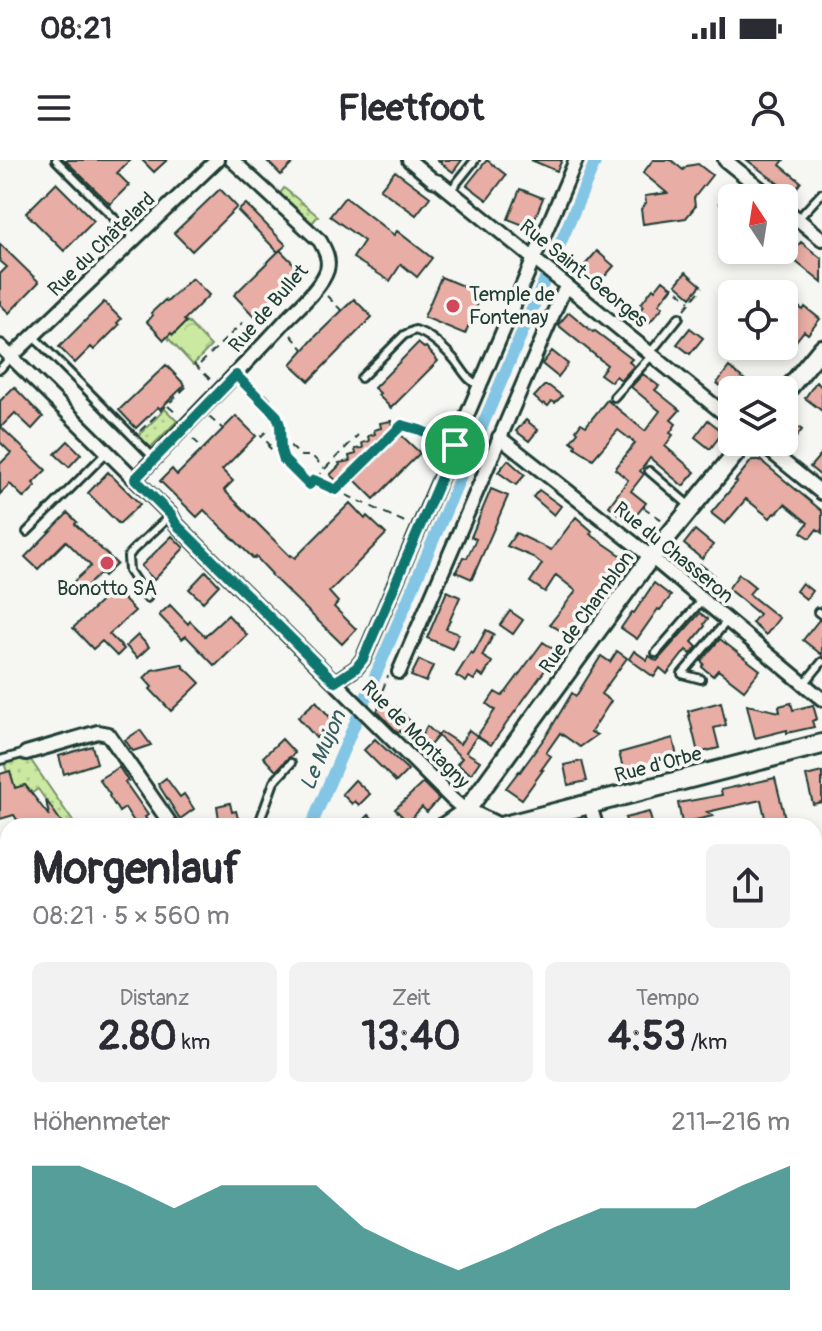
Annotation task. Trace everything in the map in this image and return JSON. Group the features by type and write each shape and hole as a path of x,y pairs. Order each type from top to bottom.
{"main road":[{"name":"Rue d'Orbe","path":"537,818 822,744"}],"street":[{"name":"Rue du Châtelard","path":"11,357 217,160"},
{"name":"Rue de Bullet","path":"135,479 282,325 328,268 320,241 232,160"},
{"name":"Rue Saint-Georges","path":"409,160 718,409"},
{"path":"335,682 356,668 363,659 538,262 576,160"},
{"path":"725,160 755,184"},
{"path":"798,219 822,239"},
{"path":"395,670 560,298 563,282"},
{"name":"Rue de Montagny","path":"0,346 335,682 373,713 452,799 464,818"},
{"path":"798,377 822,348"},
{"name":"Rue du Chasseron","path":"499,437 651,557 822,699"},
{"name":"Rue de Chamblon","path":"464,818 651,557 733,456"},
{"path":"776,456 822,493"},
{"path":"26,753 98,732 108,734 166,818"},
{"path":"590,805 594,818"}],"lane":[{"path":"56,160 135,239"},
{"path":"455,185 475,160"},
{"path":"798,219 822,193"},
{"path":"614,397 679,317"},
{"path":"361,378 404,335 415,330 434,341 453,358 467,379 481,386"},
{"path":"38,341 154,459"},
{"path":"0,369 11,357"},
{"path":"336,490 402,425 455,445"},
{"path":"27,532 107,452"},
{"path":"649,471 691,507"},
{"path":"147,598 129,571 128,557 171,515"},
{"path":"656,653 702,600"},
{"path":"701,679 682,674 727,621"},
{"path":"804,684 822,662"},
{"path":"0,760 26,753"},
{"path":"261,818 274,782 291,763"}],"path":[{"path":"668,293 673,287 691,302"},
{"path":"679,317 703,287"},
{"path":"320,290 341,310"},
{"path":"493,291 510,298"},
{"path":"200,364 243,322"},
{"path":"282,325 303,349"},
{"path":"194,364 215,385"},
{"path":"236,375 279,420 284,460"},
{"path":"133,437 188,385"},
{"path":"251,390 262,391 271,400 272,411"},
{"path":"167,405 182,419"},
{"path":"205,414 223,429"},
{"path":"266,432 261,436 268,446 309,485 358,435"},
{"path":"187,433 204,449"},
{"path":"269,445 280,435"},
{"path":"280,435 301,456 312,456 325,469"},
{"path":"314,480 419,528"},
{"path":"643,507 665,523"},
{"path":"373,713 395,670"}],"green space":[{"path":"284,188 318,216 312,223 279,195"},
{"path":"187,321 211,346 193,365 167,337"},
{"path":"165,409 177,421 150,448 138,436"},
{"path":"28,756 71,818 58,818 38,789 32,793 25,785 15,788 4,763"}],"building":[{"path":"65,160 130,160 117,173 129,185 110,204"},
{"path":"142,160 167,160 154,172"},
{"path":"266,160 296,160 281,175"},
{"path":"437,160 462,160 453,172"},
{"path":"487,160 506,175 487,200 467,185"},
{"path":"531,160 562,160 557,171"},
{"path":"653,160 671,160 683,170 698,164 712,175 694,198 695,207 686,218 643,224 641,209 646,203 645,196 667,193 643,173"},
{"path":"747,160 784,160 780,165 801,182 798,186 779,184"},
{"path":"395,171 430,197 416,215 380,189"},
{"path":"56,183 94,221 64,251 26,213"},
{"path":"220,189 237,207 192,251 174,233"},
{"path":"520,189 543,198 531,228 508,219"},
{"path":"345,197 394,235 397,231 432,258 417,277 401,264 390,281 353,258 364,241 330,216"},
{"path":"246,204 286,245 278,252 238,211"},
{"path":"801,242 822,259 822,283 798,263 798,246"},
{"path":"0,244 39,282 9,313 0,304 0,274 7,267 0,261"},
{"path":"280,250 302,272 254,316 234,295"},
{"path":"597,251 614,266 596,286 579,272"},
{"path":"686,272 701,285 691,297 676,284"},
{"name":"Temple de Fontenay","path":"441,277 482,294 465,334 424,317"},
{"path":"192,278 209,295 173,335 171,333 164,340 147,322 153,315 151,313"},
{"path":"663,280 672,287 659,304 663,307 650,322 638,313 653,288 655,290"},
{"path":"354,299 372,317 309,381 291,364"},
{"path":"104,302 121,319 117,323 119,325 94,350 91,347 75,363 59,347"},
{"path":"798,306 803,310 805,307 820,319 808,334 804,331 798,338"},
{"path":"569,312 632,359 629,362 634,366 621,380 616,376 611,382 600,374 607,365 558,325"},
{"path":"690,328 703,338 690,354 677,344"},
{"path":"418,343 438,361 391,408 374,388"},
{"path":"552,351 568,364 558,377 542,364"},
{"path":"166,365 185,385 136,428 119,410"},
{"path":"729,367 740,376 722,376"},
{"path":"643,374 659,386 655,390 680,410 671,420 676,424 665,446 695,472 683,486 650,458 640,471 644,474 631,491 646,503 630,523 609,506 628,480 615,469 635,443 618,430 593,459 571,441 581,423 586,426 607,400 645,431 660,411 631,387"},
{"path":"816,382 822,387 822,411 805,398"},
{"path":"544,386 549,386 562,396 555,403 552,401 548,406 543,405 534,397"},
{"path":"14,387 43,417 32,429 15,413 1,427 46,470 24,498 10,484 0,494 0,464 11,453 0,442 0,401"},
{"path":"236,416 256,436 222,470 233,481 224,490 290,556 295,558 350,503 386,534 329,592 338,602 334,607 356,629 342,644 256,557 254,559 204,510 197,517 160,481 172,469 177,475"},
{"path":"526,420 538,430 529,441 516,431"},
{"path":"708,420 718,428 718,439 710,449 695,437"},
{"path":"391,421 392,426 337,481 330,475 339,463 350,461 349,456 356,454 355,449 363,448 362,443 369,441 368,436 381,428 380,423"},
{"path":"401,435 420,453 374,499 355,480"},
{"path":"68,441 81,454 69,467 55,454"},
{"path":"822,453 822,477 810,467"},
{"path":"508,460 525,475 516,485 498,472"},
{"path":"752,460 760,460 822,511 822,533 817,529 810,538 801,532 808,523 785,504 770,518 746,499 725,524 711,513"},
{"path":"108,472 140,504 119,524 88,493"},
{"path":"491,489 508,496 472,579 456,572 476,539 471,537"},
{"path":"539,490 561,506 554,515 533,497"},
{"path":"68,513 77,522 75,524 117,564 104,576 101,573 79,593 71,584 91,566 66,541 38,569 25,557"},
{"path":"576,517 592,531 590,534 625,558 567,635 550,624 576,591 556,575 545,592 530,582 542,564 507,546 516,533 551,550"},
{"path":"695,530 713,545 702,559 684,544"},
{"path":"172,536 184,548 154,580 141,566"},
{"path":"700,564 714,575 705,585 692,573"},
{"path":"206,571 219,585 203,602 189,589"},
{"path":"739,574 755,587 749,594 779,618 766,635 752,623 759,614 728,589"},
{"path":"654,583 671,596 637,639 621,628"},
{"path":"802,583 812,591 806,599 796,591"},
{"path":"114,589 135,611 109,634 124,649 117,656 102,641 93,649 73,628"},
{"path":"447,591 460,597 446,629 459,634 452,649 427,638"},
{"path":"170,605 205,636 228,615 247,635 215,666 186,636 182,639 159,615"},
{"path":"510,611 523,620 513,634 500,625"},
{"path":"700,613 708,619 692,642 697,647 691,654 686,650 667,674 660,668 654,677 629,659 634,651 647,660 649,656 657,661"},
{"path":"819,620 822,621 822,655 803,640"},
{"path":"486,630 494,634 482,656 492,662 483,677 478,673 474,680 469,677 466,682 456,676"},
{"path":"138,635 149,647 137,658 126,646"},
{"path":"720,639 760,670 744,690 718,670 713,676 702,667 704,664 701,661"},
{"path":"543,642 558,652 491,745 477,736 495,710 487,704 495,692 502,696 506,692"},
{"path":"617,651 627,658 601,694 611,701 591,732 597,735 580,747 560,733 546,753 551,756 543,770 522,799 506,788 548,733 572,693 576,696 601,656 610,662"},
{"path":"419,660 433,666 426,682 411,676"},
{"path":"182,664 200,683 171,711 144,678 152,670"},
{"path":"316,701 334,722 316,738 298,717"},
{"path":"382,701 392,711 396,707 414,725 411,734 420,738 427,726 438,736 423,753 377,711"},
{"path":"721,702 726,725 714,728 719,748 698,753 688,711"},
{"path":"791,703 793,710 813,705 817,719 812,721 814,727 755,738 747,705 780,712 779,706"},
{"path":"140,730 151,745 133,751 125,740"},
{"path":"469,730 477,736 466,752 480,761 471,774 457,764 462,758 438,736 441,732 460,744"},
{"path":"673,738 677,757 624,772 619,753"},
{"path":"282,739 295,753 276,771 263,757"},
{"path":"375,739 408,770 396,782 364,750"},
{"path":"92,746 97,763 64,774 59,756"},
{"path":"582,761 587,781 568,785 564,765"},
{"path":"119,767 128,781 125,782 148,815 146,818 132,818 125,808 119,812 99,779"},
{"path":"10,771 15,788 25,785 49,816 46,800 58,818 16,818 14,815 0,818 0,774"},
{"path":"822,772 822,802 813,804 806,776"},
{"path":"166,778 180,797 184,794 194,809 179,818 158,784"},
{"path":"775,778 785,818 765,818 761,800 707,812 713,816 704,818 681,818 678,803 722,795 721,790"},
{"path":"355,780 370,794 359,805 355,801 352,804 342,794"},
{"path":"423,783 439,799 427,812 422,807 412,818 404,818 395,809"},
{"path":"230,803 232,812 236,811 238,818 219,818 217,806"},
{"path":"649,812 651,818 625,818"}],"waterway":[{"name":"Le Mujon","path":"314,818 596,160"}],"place":[{"name":"Temple de Fontenay","path":"453,306"},
{"name":"Bonotto SA","path":"107,563"}],"route":[{"path":"236,375 277,416 284,460 309,485 314,480 336,490 402,425 455,445 363,659 356,668 335,682 135,479 236,375"}]}
